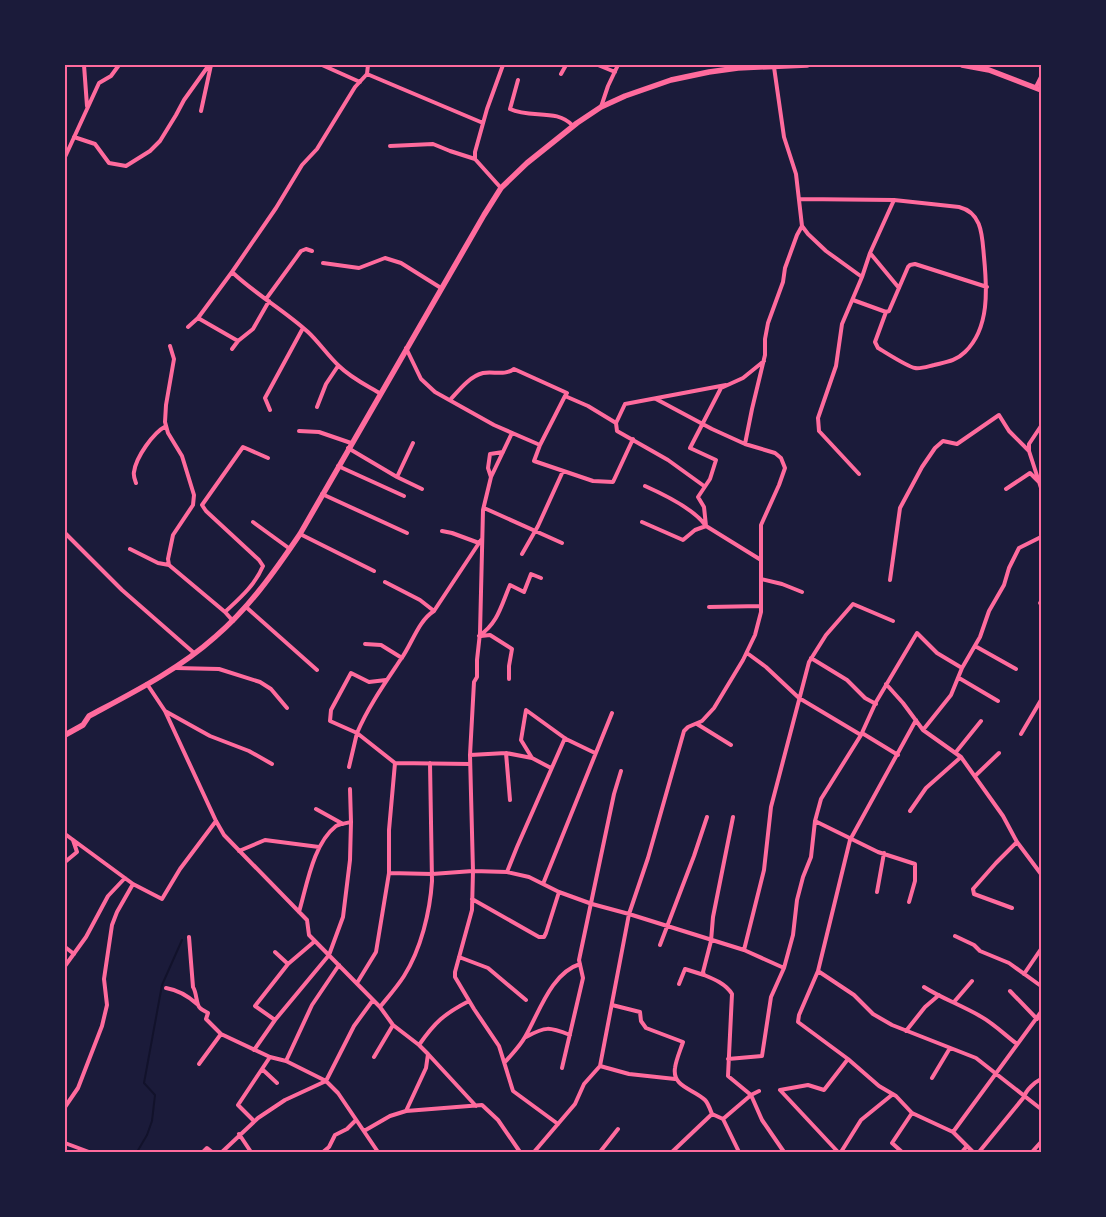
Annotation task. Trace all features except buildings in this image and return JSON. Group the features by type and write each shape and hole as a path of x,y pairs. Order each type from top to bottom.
{"main road":[{"path":"65,735 83,725 89,716 174,668 215,638 246,607 300,534 406,348 501,188 526,163 558,136 601,107 648,87 671,80 738,68 807,65"},
{"path":"962,65 1010,77 1038,89"}],"street":[{"path":"84,65 88,108"},
{"path":"65,154 99,83 110,76 119,65"},
{"path":"74,138 95,144 109,162 126,166 150,152 160,141 184,100 210,65"},
{"path":"201,111 210,65"},
{"path":"322,65 360,82"},
{"path":"188,327 198,318 232,272 276,208 302,164 318,149 329,128 367,74 368,65"},
{"path":"475,159 475,152 483,124 503,65"},
{"path":"562,74 566,65"},
{"path":"598,65 615,72"},
{"path":"601,107 618,65"},
{"path":"774,67 784,137 796,174 802,226 826,251 862,277"},
{"path":"367,74 483,124"},
{"path":"1038,89 1041,77"},
{"path":"518,80 510,109 517,112 560,116 573,126"},
{"path":"390,146 434,144 475,159 501,188"},
{"path":"799,199 894,200 965,208 974,215 980,226 987,287 978,333 966,351 954,361 915,368 878,348 875,342 886,312 889,311 910,264 987,287"},
{"path":"859,474 819,431 817,424 836,366 840,332 870,253 894,200"},
{"path":"745,444 764,361 768,323 783,282 785,268 796,235 802,226"},
{"path":"232,349 238,341 253,329 268,300 301,251 306,249 312,251"},
{"path":"870,253 899,288"},
{"path":"323,263 359,268 385,258 400,263 441,288"},
{"path":"232,272 246,285 303,328 338,366 349,375 381,394"},
{"path":"852,300 886,312"},
{"path":"198,318 238,341"},
{"path":"270,410 265,398 303,328"},
{"path":"170,346 174,359 166,406 166,426 168,433 182,456 194,495 194,505 173,535 168,559 170,565 233,621"},
{"path":"406,348 420,379 435,392 494,425 540,445"},
{"path":"706,526 704,506 698,497 710,479 716,460 690,448 721,388 743,378 764,361"},
{"path":"317,407 326,384 338,366"},
{"path":"450,400 470,380 483,373 508,373 514,369 567,393 540,445 534,461 593,481 613,482 634,439"},
{"path":"704,486 668,460 617,431 616,423 625,404 730,384"},
{"path":"565,396 588,406 616,423"},
{"path":"534,1152 575,1104 584,1084 600,1066 629,914 648,858 684,731 708,717 747,653 755,635 761,606 761,525 780,485 785,468 781,458 775,453 745,444 702,424 655,398"},
{"path":"890,580 900,508 922,467 935,448 943,441 958,444 999,415 1009,431 1029,451"},
{"path":"136,483 134,472 139,458 158,430 166,426"},
{"path":"1041,426 1029,444 1029,451 1040,480 1041,488"},
{"path":"299,431 319,432 350,445 397,477 422,489"},
{"path":"512,433 491,477 484,508 480,542 479,636 477,677 474,682 470,755 473,871 472,910 455,976 489,1033 500,1046 513,1091 558,1124"},
{"path":"397,477 413,444"},
{"path":"225,612 258,578 263,566 202,505 243,447 268,458"},
{"path":"491,477 488,468 490,454 503,452"},
{"path":"338,466 404,496"},
{"path":"522,554 563,471"},
{"path":"1006,489 1030,473 1040,480"},
{"path":"645,486 659,492 699,517 706,526 761,560"},
{"path":"322,494 407,532"},
{"path":"484,508 562,543"},
{"path":"253,522 290,549"},
{"path":"642,522 683,540 695,530 706,526"},
{"path":"442,531 480,542"},
{"path":"65,533 122,590 194,653"},
{"path":"300,534 374,571"},
{"path":"923,730 951,695 962,668 975,646 989,610 1004,585 1009,568 1019,548 1041,537"},
{"path":"350,767 357,733 386,680 402,658 426,616 434,612 480,542"},
{"path":"130,549 158,563 170,565"},
{"path":"479,636 489,629 497,617 510,585 524,592 531,574 541,578"},
{"path":"761,579 802,592"},
{"path":"385,582 420,600 434,612"},
{"path":"744,950 764,870 772,806 798,698 811,658 826,634 853,604 893,621"},
{"path":"709,606 761,606"},
{"path":"246,607 317,670"},
{"path":"728,1059 762,1056 771,997 784,968 793,935 797,900 803,877 812,857 815,821 821,799 861,734 886,684 917,633 937,653 962,668"},
{"path":"479,636 490,635 512,648 509,679"},
{"path":"365,644 381,645 402,658"},
{"path":"975,646 1016,669"},
{"path":"747,653 766,667 798,698 898,755"},
{"path":"811,658 847,680 865,698 876,704"},
{"path":"174,668 220,669 260,682 271,689 287,708"},
{"path":"386,680 369,682 351,673 331,710 330,721 357,733 395,763 470,764"},
{"path":"959,678 998,701"},
{"path":"147,684 165,710 224,835 307,920 309,936 380,1007 393,1025 419,1045 476,1106"},
{"path":"886,684 923,730 961,757 1002,816 1017,842 1041,874"},
{"path":"1021,734 1041,700"},
{"path":"165,710 210,736 249,751 272,764"},
{"path":"532,758 521,740 526,710 565,738 595,753"},
{"path":"543,884 612,713"},
{"path":"916,720 850,840 818,971 799,1015 798,1022 848,1059 879,1086 893,1094 912,1113 953,1132 973,1152"},
{"path":"956,752 981,721"},
{"path":"697,724 731,745"},
{"path":"507,872 565,738"},
{"path":"470,755 506,753 532,758 551,768"},
{"path":"506,753 510,800"},
{"path":"975,776 999,753"},
{"path":"910,812 926,788 961,757"},
{"path":"357,984 376,952 389,874 389,830 395,763"},
{"path":"380,1007 404,976 417,950 431,899 430,763"},
{"path":"562,1068 583,978 579,960 614,794 621,771"},
{"path":"254,1050 275,1020 329,955 343,917 350,860 350,789"},
{"path":"316,809 344,824"},
{"path":"660,945 694,856 706,817"},
{"path":"704,975 703,972 711,941 713,917 733,817"},
{"path":"65,834 133,884 162,899 180,869 216,820"},
{"path":"815,821 850,840 878,852 915,864 915,880 910,902"},
{"path":"299,912 319,847 337,825 351,822"},
{"path":"65,862 77,852 73,840"},
{"path":"239,852 265,840 319,847"},
{"path":"1012,908 974,894 973,889 1017,842"},
{"path":"877,892 884,853"},
{"path":"389,874 432,874 473,871 507,872 529,877 559,892 592,904 744,950 784,968"},
{"path":"65,966 86,937 108,896 125,878"},
{"path":"65,1106 78,1088 102,1026 107,1005 104,979 112,925 133,884"},
{"path":"472,899 539,937 544,937 559,892"},
{"path":"955,936 980,950 1010,963 1041,986"},
{"path":"189,938 193,987 197,992 197,1004"},
{"path":"275,1020 255,1006 288,964 315,941"},
{"path":"65,947 74,954"},
{"path":"1024,974 1041,949"},
{"path":"275,952 288,964"},
{"path":"459,957 488,968 526,1000"},
{"path":"505,1062 525,1038 548,992 569,967 580,964"},
{"path":"286,1061 312,1005 339,965"},
{"path":"679,984 685,968 715,979 732,994 728,1076 751,1095 762,1120 784,1152"},
{"path":"818,971 854,995 873,1014 906,1031 976,1058 1041,1109"},
{"path":"954,1002 972,981"},
{"path":"924,987 981,1016 1017,1044"},
{"path":"166,988 173,989 188,997 208,1013 206,1019 221,1034 270,1057 286,1061 326,1081 338,1092 378,1152"},
{"path":"1010,991 1037,1019"},
{"path":"906,1031 925,1007 938,995"},
{"path":"222,1152 254,1121 285,1100 326,1081 354,1026 373,1000"},
{"path":"419,1045 435,1023 450,1010 469,1001"},
{"path":"612,1005 640,1012 641,1021 646,1028 683,1042 674,1068 675,1079 680,1085 692,1090 706,1101 712,1114 723,1119 740,1152"},
{"path":"953,1132 1041,1012"},
{"path":"374,1057 393,1025"},
{"path":"525,1038 542,1028 551,1028 570,1034"},
{"path":"200,1064 221,1034"},
{"path":"932,1078 950,1048"},
{"path":"406,1111 426,1068 428,1054"},
{"path":"254,1121 238,1105 270,1057"},
{"path":"848,1059 824,1090 808,1085 780,1090 839,1152 861,1120 893,1094"},
{"path":"600,1066 629,1074 675,1079"},
{"path":"262,1069 277,1083"},
{"path":"979,1152 1024,1097 1027,1090 1041,1078"},
{"path":"723,1119 751,1095 759,1091"},
{"path":"364,1131 390,1116 406,1111 482,1105 498,1120 520,1152"},
{"path":"902,1152 892,1143 912,1113"},
{"path":"672,1152 712,1114"},
{"path":"323,1152 329,1147 336,1135 347,1129 356,1120"},
{"path":"600,1152 618,1129"},
{"path":"240,1134 251,1152"},
{"path":"1032,1152 1041,1142"},
{"path":"65,1143 89,1152"},
{"path":"962,1152 967,1146"},
{"path":"203,1152 207,1148 212,1152"}],"waterway":[{"path":"137,1152 147,1135 152,1121 155,1095 144,1083 162,985 182,940"}]}
